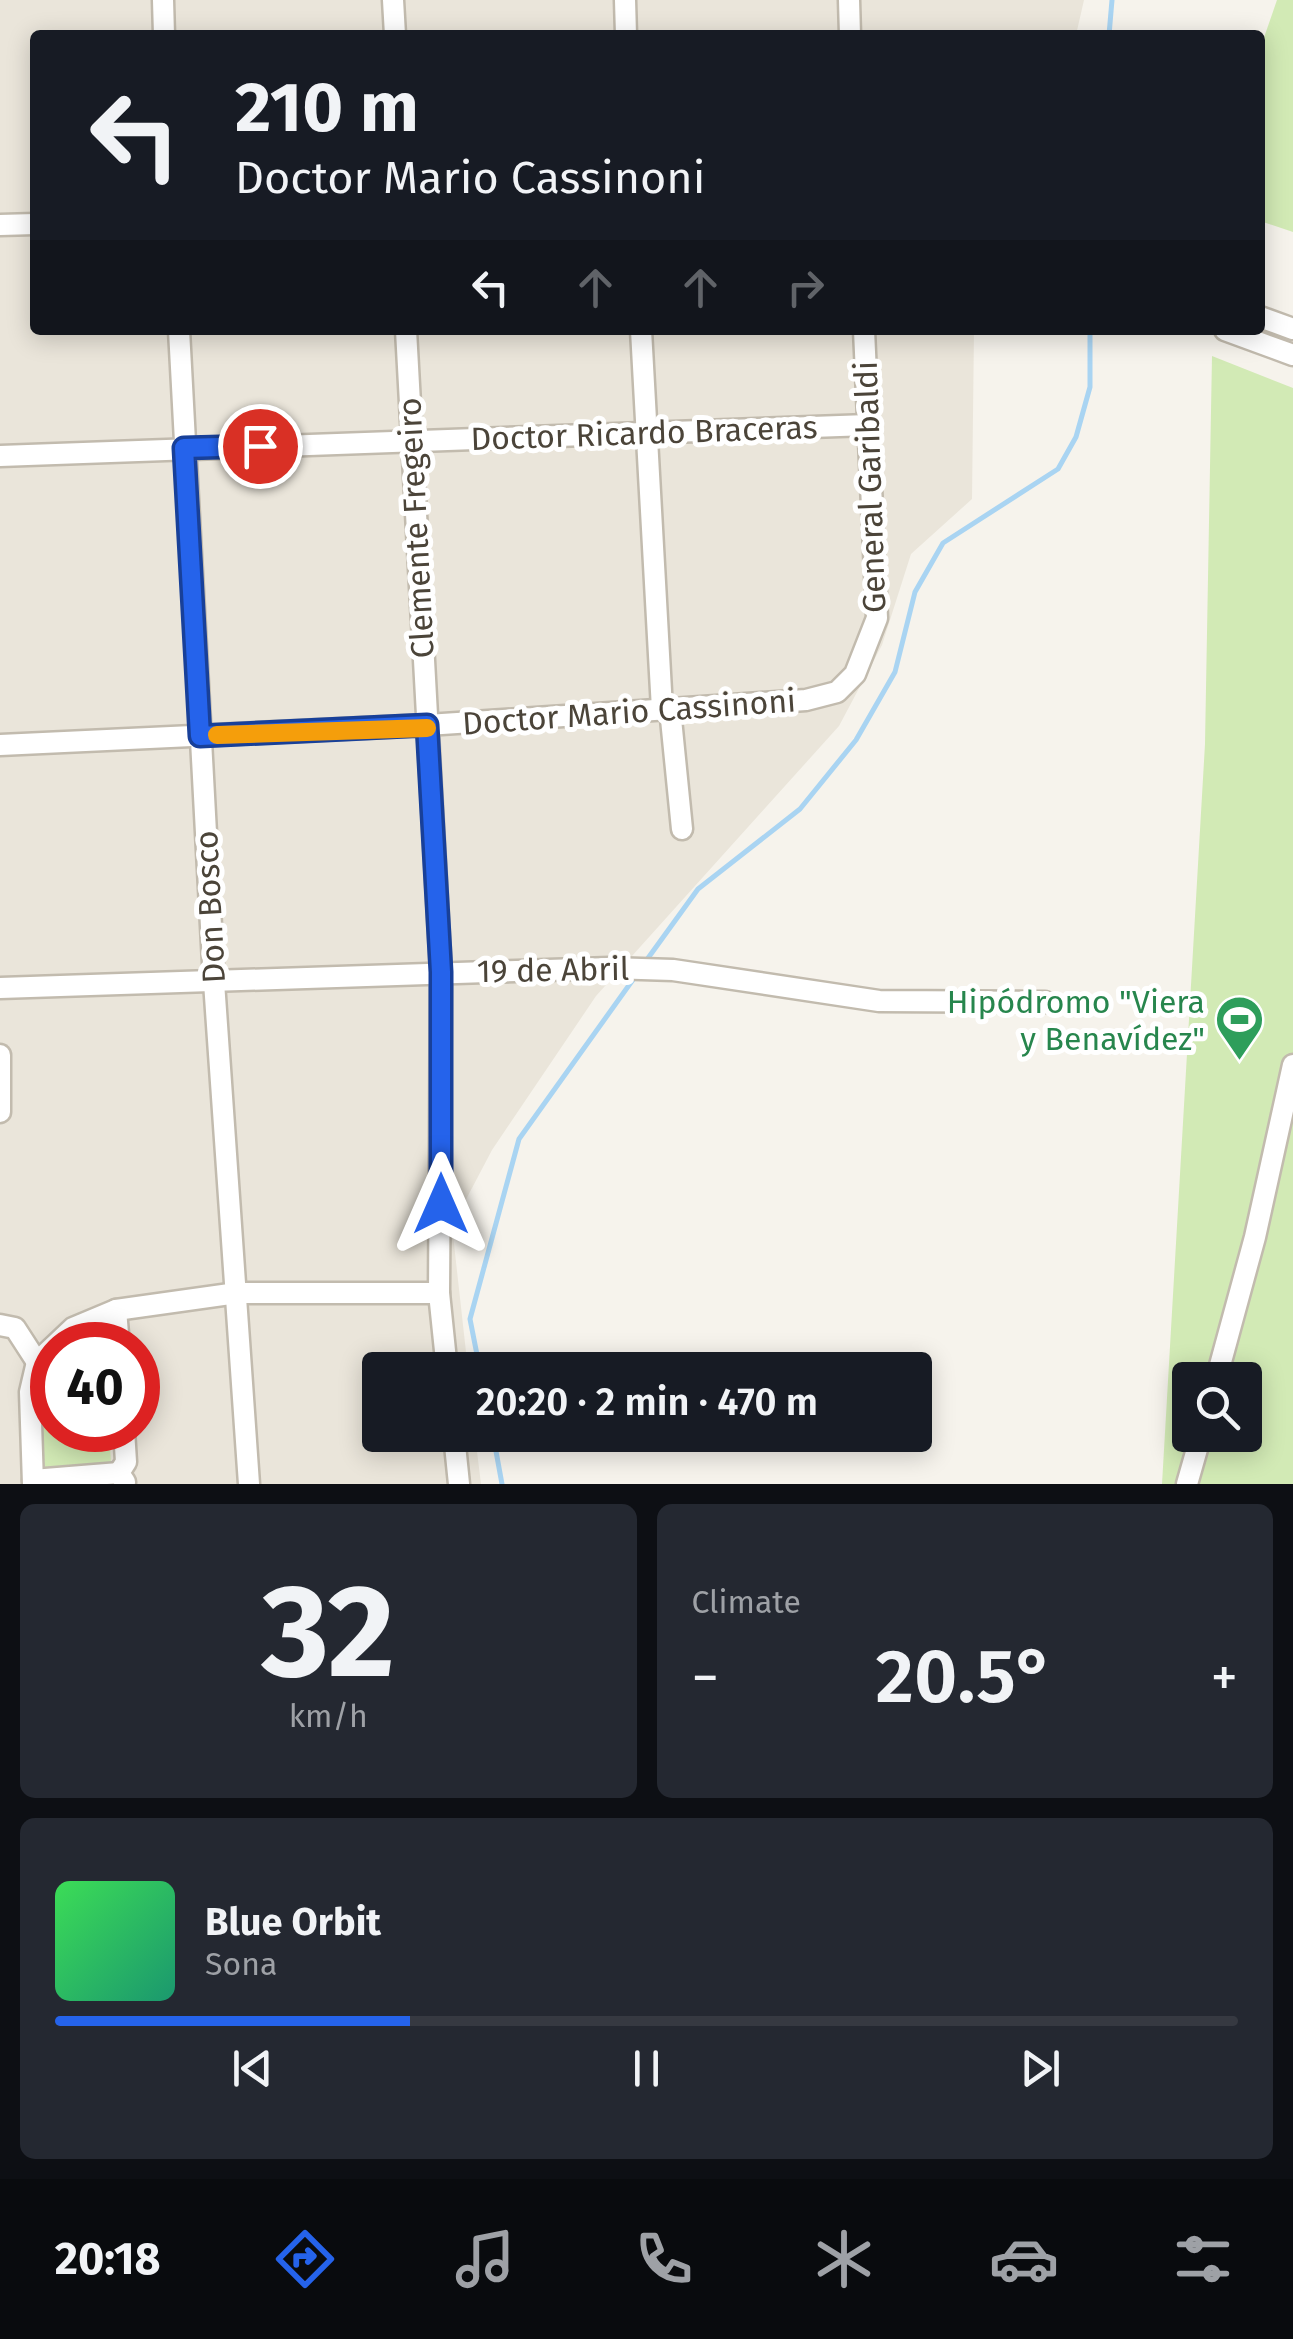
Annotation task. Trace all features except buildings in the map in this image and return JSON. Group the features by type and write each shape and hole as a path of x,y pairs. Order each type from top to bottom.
{"street":[{"path":"162,0 164,30"},
{"path":"394,0 395,30"},
{"path":"624,0 626,30"},
{"path":"849,0 850,30"},
{"path":"0,225 30,224"},
{"path":"1265,319 1293,329"},
{"name":"Don Bosco","path":"179,335 214,982 249,1484"},
{"name":"Clemente Fregeiro","path":"406,335 441,972 440,1293 445,1352"},
{"path":"641,335 666,709 682,829"},
{"name":"General Garibaldi","path":"837,692 862,661 877,618 864,335"},
{"path":"1239,335 1293,355"},
{"name":"Doctor Ricardo Braceras","path":"0,456 868,425"},
{"name":"Doctor Mario Cassinoni","path":"0,745 427,725 806,700 837,692"},
{"name":"19 de Abril","path":"0,988 628,969 879,1001 1045,1002"},
{"path":"0,1056 0,1112"},
{"path":"1221,1362 1293,1065"},
{"path":"87,1322 116,1310 237,1293 440,1293"},
{"path":"116,1310 117,1322"},
{"path":"0,1325 14,1328 30,1352"},
{"path":"32,1452 33,1482 122,1478 125,1452"},
{"path":"456,1452 459,1484"},
{"path":"1187,1484 1195,1452"}],"shaded area":[{"path":"0,0 1084,0 1077,30 30,30 30,335 974,335 972,499 911,554 882,645 839,726 596,996 492,1150 452,1226 466,1352 362,1352 362,1452 477,1452 481,1484 0,1484"}],"green space":[{"path":"1277,0 1293,0 1293,232 1265,223 1265,35"},
{"name":"Hipódromo \"Viera y Benavídez\"","path":"1212,356 1293,388 1293,1484 1162,1484 1205,744"},
{"path":"43,1452 110,1452 111,1463 44,1471"}],"waterway":[{"path":"1109,30 1112,0"},
{"path":"643,965 698,889 800,809 856,740 895,672 915,592 943,543 1058,469 1076,437 1090,387 1090,335"},
{"path":"476,1352 470,1319 519,1139 637,974"},
{"path":"496,1452 502,1484"}],"slow traffic":[{"path":"217,735 427,728"}],"place":[{"name":"Hipódromo \"Viera y Benavídez\"","path":"1240,1062"}],"route":[{"path":"260,446 184,448 200,736 427,725 441,972 441,1204"}]}
